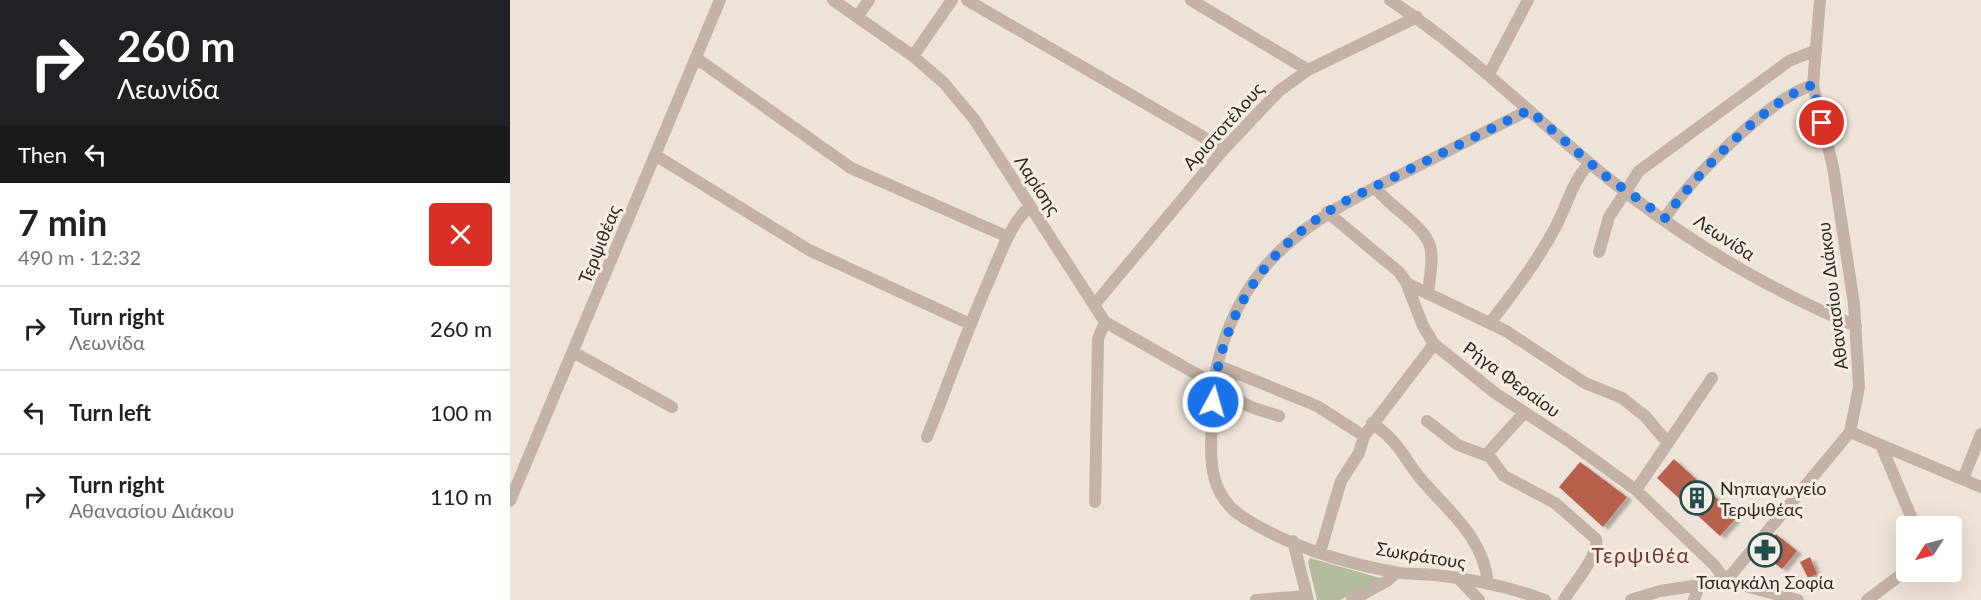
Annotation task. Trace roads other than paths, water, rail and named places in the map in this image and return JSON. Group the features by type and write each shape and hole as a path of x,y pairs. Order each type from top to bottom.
{"street":[{"name":"Τερψιθέας","path":"510,501 720,0"},
{"name":"Λαρίσης","path":"833,0 913,56 944,83 974,119 1106,322 1214,384"},
{"path":"857,16 869,0"},
{"path":"913,56 952,0"},
{"path":"967,0 1224,149"},
{"path":"1191,0 1308,70"},
{"name":"Λεωνίδα","path":"1390,0 1417,17 1489,74 1624,190 1750,275 1786,295 1856,326"},
{"path":"1489,74 1528,0"},
{"name":"Αθανασίου Διάκου","path":"1725,581 1850,432 1859,387 1856,326 1833,167 1813,85 1820,0"},
{"name":"Αριστοτέλους","path":"1094,305 1224,149 1268,101 1308,70 1417,17"},
{"path":"1599,252 1609,217 1624,190 1650,162 1789,61 1814,51"},
{"path":"696,58 851,168 1008,237"},
{"path":"1665,218 1689,186 1748,130 1791,94 1813,85"},
{"name":"Σωκράτους","path":"1529,110 1327,212 1272,257 1254,280 1229,330 1217,365 1211,439 1215,487 1233,511 1261,528 1320,552 1396,573 1488,584 1545,600"},
{"path":"655,155 809,250 970,324"},
{"path":"1490,323 1541,252 1557,225 1578,178 1590,163"},
{"path":"1375,187 1390,206 1418,229 1430,245 1428,294"},
{"path":"927,437 970,324 1008,237 1030,206"},
{"name":"Ρήγα Φεραίου","path":"1327,212 1380,254 1408,284 1423,326 1434,344 1495,393 1636,490 1714,565 1725,581"},
{"path":"1408,284 1490,323 1585,383 1629,403 1645,416 1667,442"},
{"path":"1095,502 1098,339 1106,322"},
{"path":"1320,552 1341,481 1359,453 1364,436 1434,344"},
{"path":"573,352 672,406"},
{"path":"1217,365 1317,406 1364,436"},
{"path":"1230,372 1232,392 1238,401 1279,416"},
{"path":"1636,490 1712,378"},
{"path":"1486,455 1524,412"},
{"path":"1427,421 1458,445 1486,455 1504,476 1555,503 1596,539 1598,545 1593,556 1564,600"},
{"path":"1372,423 1400,447 1419,477 1470,534 1482,554 1488,584"},
{"path":"1850,432 1981,487"},
{"path":"1963,479 1981,434"},
{"path":"1881,445 1911,516"},
{"path":"1256,600 1307,598 1293,542"},
{"path":"1352,600 1387,581 1396,573"},
{"path":"1867,600 1896,578"},
{"path":"1459,579 1479,600"},
{"path":"1631,600 1660,591 1725,581 1760,594 1798,600"},
{"path":"1694,600 1699,586"}],"place":[{"name":"Νηπιαγωγείο Τερψιθέας","path":"1697,498"},
{"name":"Τσιαγκάλη Σοφία","path":"1765,550"}],"district":[{"name":"Τερψιθέα","path":"1641,554"}]}
